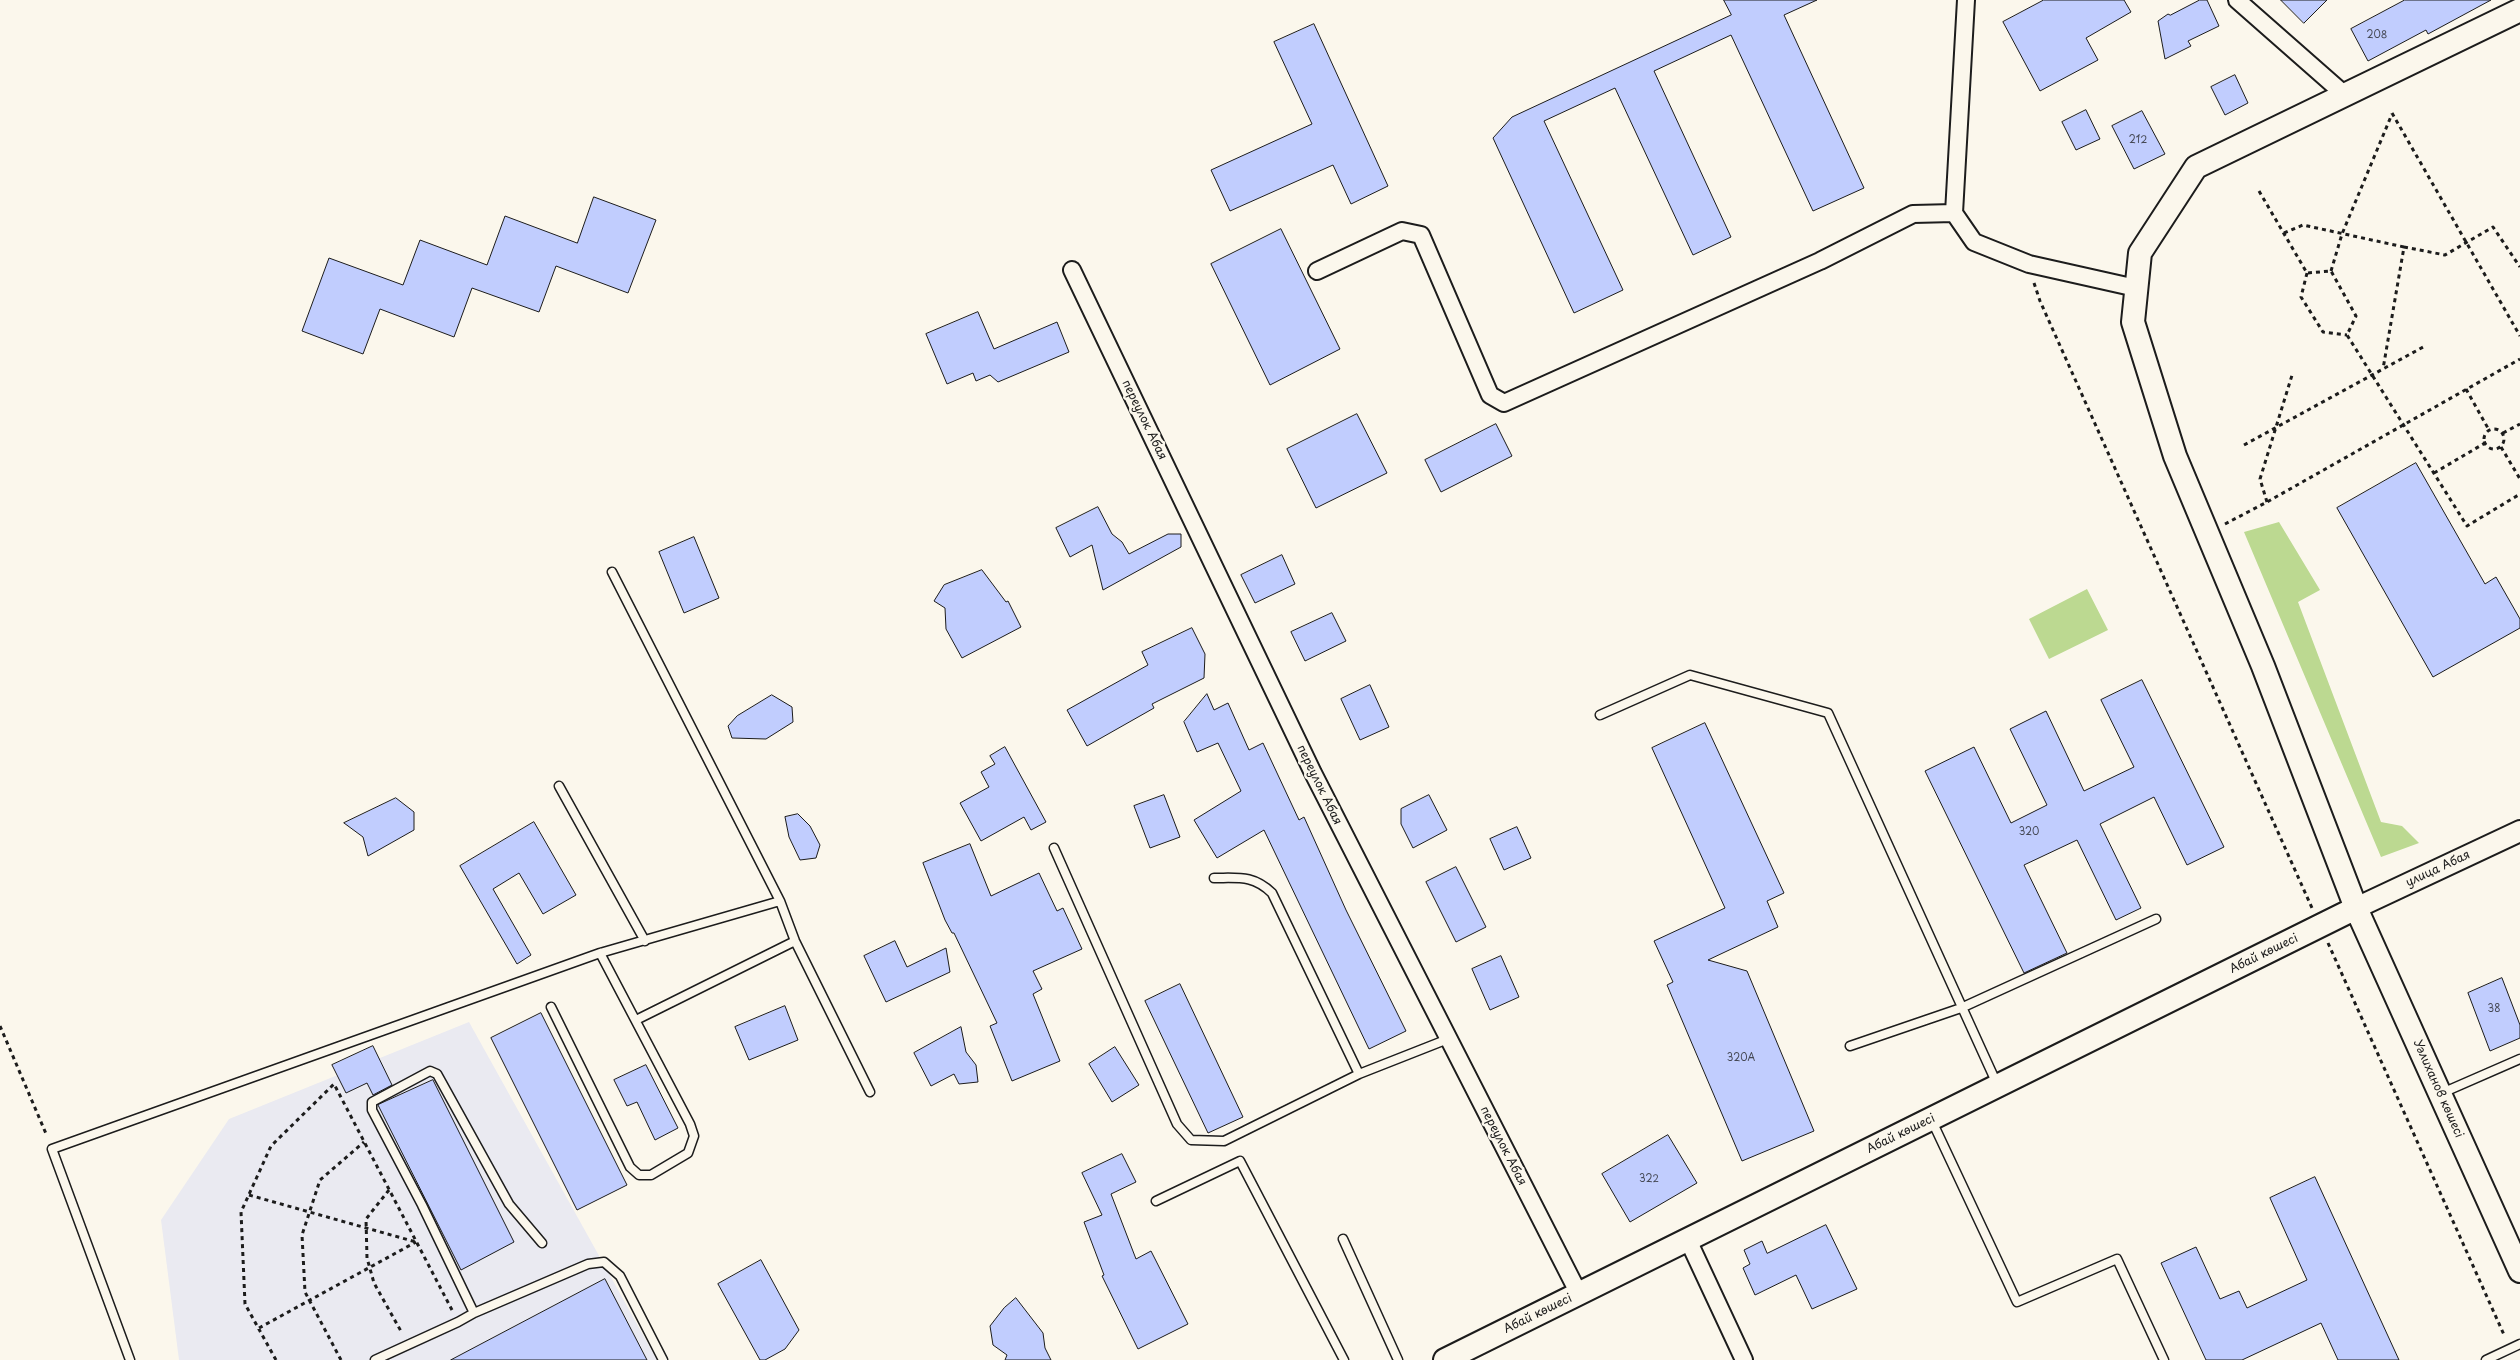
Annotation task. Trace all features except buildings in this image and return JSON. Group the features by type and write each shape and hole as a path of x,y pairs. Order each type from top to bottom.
{"main road":[{"name":"Уәлиханов көшесі","path":"2520,10 2196,167 2140,253 2133,322 2174,456 2262,666 2356,908 2520,1271"},
{"name":"Абай көшесі","path":"1445,1360 2356,908"}],"street":[{"path":"1966,0 1954,213 1974,242 2029,264 2136,288"},
{"path":"2236,0 2345,95"},
{"path":"1316,271 1402,231 1421,235 1490,396 1504,403 1811,265 1913,214 1954,213"},
{"name":"переулок Абая","path":"1072,270 1313,774 1579,1294"},
{"name":"улица Абая","path":"2356,908 2520,831"},
{"path":"1688,1240 1744,1360"}],"lane":[{"path":"612,572 780,901 795,941 870,1092"},
{"path":"1600,715 1690,675 1828,713 1998,1086"},
{"path":"560,786 645,941"},
{"path":"1054,848 1177,1124 1191,1140 1224,1141 1359,1074 1448,1039"},
{"path":"1214,878 1245,879 1261,882 1272,893 1359,1074"},
{"path":"130,1360 52,1148 600,953 780,901"},
{"path":"1850,1046 1961,1008 2156,919"},
{"path":"636,1020 795,941"},
{"path":"551,1007 630,1167 639,1175 651,1175 688,1153 694,1136 690,1124 600,953"},
{"path":"2440,1094 2520,1059"},
{"path":"474,1313 422,1205 372,1110 372,1102 430,1071 437,1074 509,1204 542,1243"},
{"path":"1931,1119 2017,1302 2117,1259 2164,1360"},
{"path":"1156,1202 1240,1162 1344,1360"},
{"path":"1343,1239 1398,1360"},
{"path":"375,1360 474,1313 588,1264 604,1262 620,1276 663,1360"},
{"path":"2486,1360 2520,1344"}],"path":[{"path":"2347,335 2356,316 2331,270 2342,234 2392,113 2520,336"},
{"path":"2259,191 2307,273 2301,297 2323,332 2347,335"},
{"path":"2284,233 2303,225 2445,255 2493,227 2520,267"},
{"path":"2383,369 2404,247"},
{"path":"2029,264 2040,301 2510,1349"},
{"path":"2307,273 2331,270"},
{"path":"2347,335 2467,526 2520,494"},
{"path":"2244,445 2425,346"},
{"path":"2207,533 2267,502 2520,359"},
{"path":"2267,502 2260,480 2293,372"},
{"path":"2466,389 2489,430"},
{"path":"2503,433 2520,424"},
{"path":"2498,429 2503,433 2505,440 2500,447 2493,449 2485,443 2484,436 2489,430 2498,429"},
{"path":"2434,473 2485,443"},
{"path":"2500,447 2520,479"},
{"path":"0,1026 52,1148"},
{"path":"276,1360 245,1304 241,1212 272,1146 334,1084 458,1322"},
{"path":"341,1360 305,1292 302,1235 320,1180 364,1142"},
{"path":"390,1190 366,1219 367,1258 374,1283 409,1345"},
{"path":"249,1195 416,1242"},
{"path":"259,1328 416,1242"}],"shaded area":[{"path":"469,1022 657,1360 179,1360 161,1220 229,1119"}],"green space":[{"path":"2279,522 2320,590 2298,602 2381,822 2402,826 2419,843 2381,857 2244,532"},
{"path":"2087,589 2108,630 2049,659 2029,619"}]}
